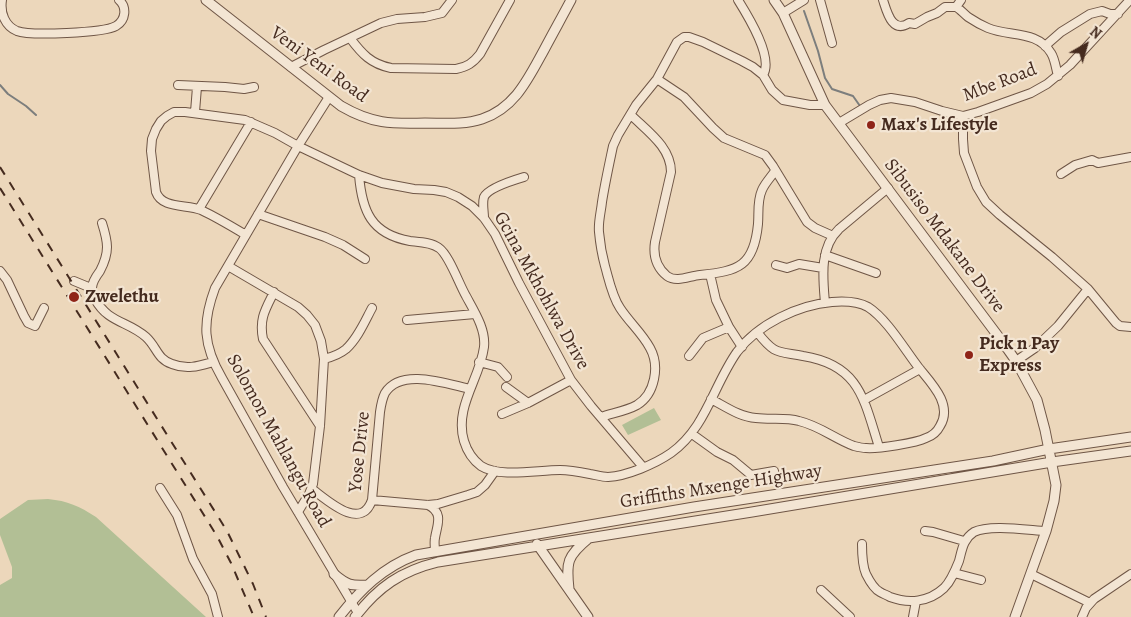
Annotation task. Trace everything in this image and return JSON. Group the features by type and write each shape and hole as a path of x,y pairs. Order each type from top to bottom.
{"street":[{"path":"2,0 1,11 8,26 27,33 72,33 110,28 117,25 125,14 125,8 119,0"},
{"name":"Veni Yeni Road","path":"206,0 329,97 351,112 379,122 398,124 456,123 481,120 507,106 518,95 527,81 571,0"},
{"path":"291,67 381,24 397,19 425,17 442,13 452,0"},
{"path":"350,38 359,51 381,66 400,68 464,68 474,62 480,54 510,0"},
{"path":"738,0 752,22 765,57 766,68 763,75"},
{"name":"Sibusiso Mdakane Drive","path":"774,0 783,13 825,105 1016,361 1036,400 1050,449 1056,485 1046,531 1015,617"},
{"path":"783,13 804,0"},
{"path":"820,0 832,43"},
{"path":"884,0 891,20 900,26 909,22 915,24 945,7 956,7 961,0"},
{"path":"1058,76 1128,2"},
{"name":"Mbe Road","path":"839,123 880,100 891,98 915,102 963,116 1031,93 1058,76 1052,54 1040,41 1032,37 996,31 986,27 956,7"},
{"name":"Mbe Road","path":"1045,46 1061,32 1090,14 1102,11 1118,14"},
{"path":"601,417 629,408 643,400 652,384 656,366 656,360 650,348 620,307 614,294 605,265 599,231 601,209 613,146 636,105 657,80 677,42 686,37 703,42 753,67 763,75 772,90 783,100 810,105 825,105"},
{"path":"657,80 684,97 724,138 765,155 806,222 833,236"},
{"path":"178,85 244,89 254,87"},
{"path":"195,112 197,87"},
{"name":"Solomon Mahlangu Road","path":"329,97 298,146 215,288 206,322 206,338 213,362 351,602 356,615"},
{"name":"Gcina Mkhohlwa Drive","path":"199,209 166,203 158,197 156,192 152,139 161,121 174,112 195,112 245,120 359,175 400,187 446,192 472,206 484,218 495,234 571,380 643,467"},
{"path":"631,115 662,146 671,168 654,253 656,263 665,274 675,280 735,269 743,264 750,255 756,236 758,205 762,189 775,171"},
{"path":"963,116 962,139 964,153 977,187 986,202 1088,289 1116,323 1120,326 1131,327"},
{"path":"246,234 199,209 251,122"},
{"path":"1061,174 1080,163 1092,160 1098,164 1131,157"},
{"path":"359,175 362,198 366,210 379,229 396,238 438,247 448,261 480,323 484,347 470,389 461,429 465,445 470,454 479,464 489,470 502,473 569,470 608,477 632,472 670,454 692,434 730,364 742,347 757,332 794,310 825,302 846,301 870,308 885,323 920,369 942,400 945,408 944,418 940,426 930,436 922,440 864,449 846,443 821,428 798,420 746,416 711,400"},
{"path":"484,218 483,204 487,193 524,176"},
{"path":"825,302 823,268 825,255 833,236 888,188"},
{"path":"258,214 325,237 343,245 365,259"},
{"path":"102,223 107,238 107,251 102,268 91,288 100,308 145,336 163,360 172,365 183,368 195,368 213,362"},
{"path":"825,255 876,273"},
{"path":"776,265 787,268 799,264 823,268"},
{"path":"228,266 298,307 307,315 322,341 324,360 315,470 312,489 298,512"},
{"path":"0,271 7,280 28,322 35,326 44,308"},
{"path":"710,274 716,300 729,327 742,347"},
{"path":"74,281 91,288"},
{"path":"1016,361 1034,348 1058,326 1088,289"},
{"path":"274,292 262,320 263,339 320,426"},
{"path":"324,360 346,349 355,338 372,308"},
{"path":"407,320 475,314"},
{"path":"689,356 703,338 729,327"},
{"path":"757,332 776,351 819,359 843,371 853,381 864,400 879,447"},
{"path":"480,362 498,367 507,377"},
{"path":"864,400 920,369"},
{"name":"Yose Drive","path":"312,489 342,510 355,515 366,510 372,500 380,412 386,392 397,383 419,378 470,389"},
{"path":"502,414 571,380"},
{"path":"506,387 528,402"},
{"path":"692,434 717,452 733,460 748,473 754,475 774,471"},
{"name":"Griffiths Mxenge Highway","path":"339,617 367,584 404,559 416,555 694,507 994,461 1050,449 1131,437"},
{"name":"Griffiths Mxenge Highway","path":"356,615 382,587 420,566 438,562 1052,462 1131,451"},
{"path":"372,500 428,505 438,504 477,492 496,471"},
{"path":"160,488 181,524 192,559 212,594 218,617"},
{"path":"428,505 434,509 438,520 435,551"},
{"path":"862,544 862,559 865,572 879,592 896,599 916,601 935,595 945,586 954,573 964,541 976,531 992,528 1046,531"},
{"path":"925,531 964,541"},
{"path":"531,535 588,617"},
{"path":"569,589 567,572 570,558 590,538"},
{"path":"954,573 981,580"},
{"path":"334,574 350,585 367,584"},
{"path":"1031,574 1090,603"},
{"path":"1082,617 1090,603 1131,574"},
{"path":"821,590 850,617"},
{"path":"913,617 916,601"}],"green space":[{"path":"654,408 661,420 628,435 622,425"},
{"path":"48,499 73,505 96,517 206,617 0,617 0,585 12,578 12,567 0,535 0,519 28,500"}],"waterway":[{"path":"804,11 825,78 832,89 853,96 860,106"},
{"path":"0,85 8,94 36,115"}],"railway":[{"path":"0,167 227,531 253,584 266,617"},
{"path":"0,188 217,536 231,563 254,617"}],"place":[{"name":"Max's Lifestyle","path":"871,125"},
{"name":"Zwelethu","path":"74,297"},
{"name":"Pick n Pay Express","path":"969,355"}]}
